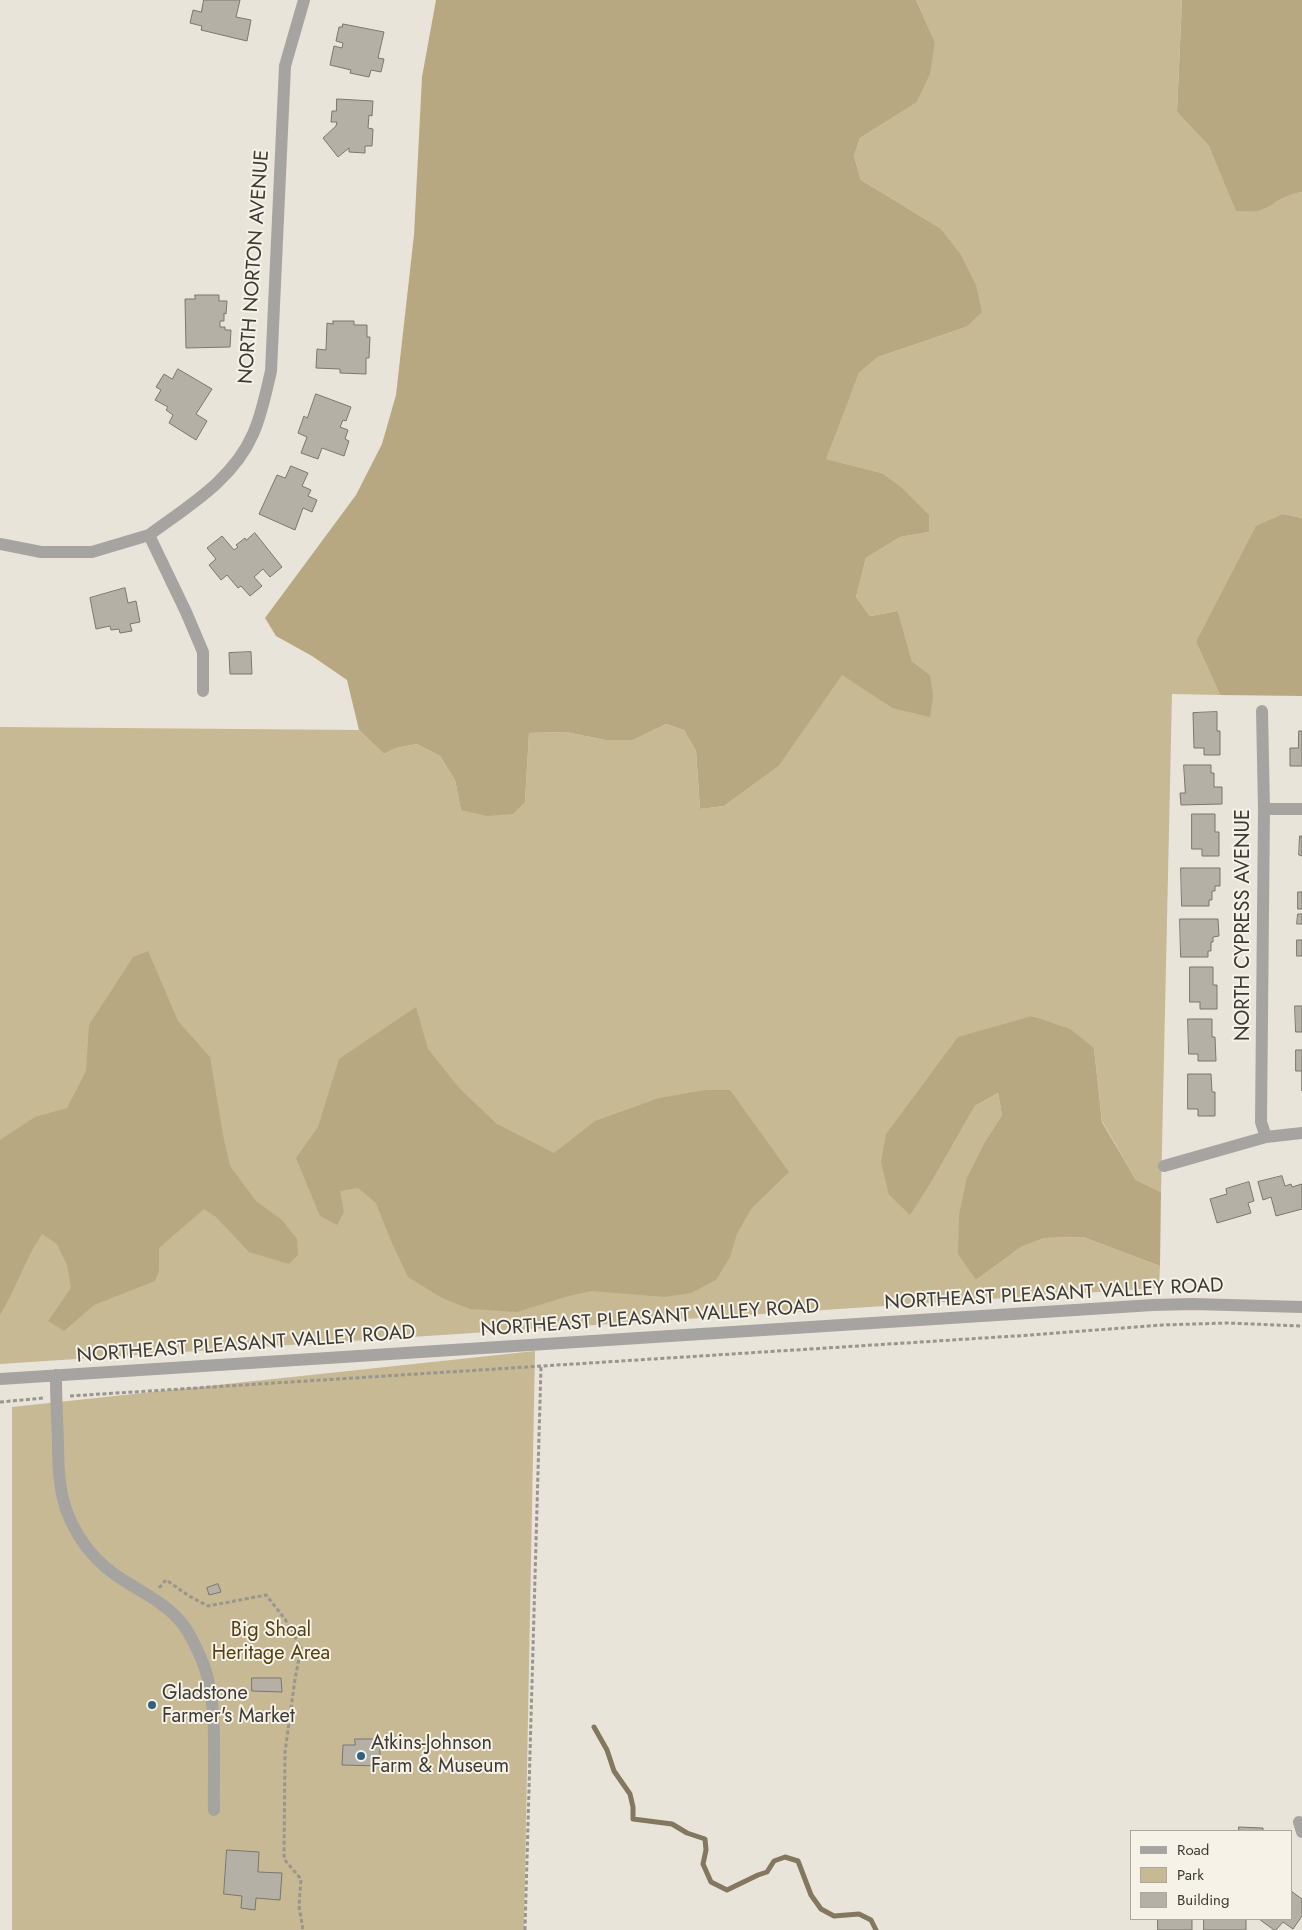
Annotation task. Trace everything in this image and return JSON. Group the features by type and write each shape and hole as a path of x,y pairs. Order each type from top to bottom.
{"street":[{"name":"NORTH NORTON AVENUE","path":"150,535 224,476 242,454 253,434 262,409 270,371 285,66 304,0"},
{"path":"0,544 41,552 92,552 150,535 203,652 203,690"},
{"name":"NORTH CYPRESS AVENUE","path":"1262,711 1264,810 1261,1122 1266,1137"},
{"path":"1264,810 1302,809"},
{"path":"1164,1166 1266,1137 1302,1134"},
{"name":"NORTHEAST PLEASANT VALLEY ROAD","path":"0,1379 1153,1305 1193,1304 1302,1307"},
{"path":"56,1376 60,1482 66,1511 79,1537 92,1554 116,1575 151,1596 170,1611 187,1630 203,1661 210,1685 213,1711 214,1810"}],"path":[{"path":"0,1402 1162,1325 1227,1323 1302,1326"},
{"path":"525,1930 540,1366"},
{"path":"151,1596 166,1580 208,1606 266,1595 285,1619 301,1648 285,1752 284,1859 301,1879 299,1906 303,1930"}],"green space":[{"path":"916,0 1182,0 1177,112 1209,146 1223,176 1275,203 1290,193 1302,192 1302,518 1283,514 1196,642 1220,695 1172,694 1161,1192 1136,1180 1102,1121 1094,1048 1033,1016 889,1195 910,1214 931,1183 975,1106 998,1093 1002,1115 984,1143 967,1177 976,1280 1021,1247 1044,1238 1083,1237 1160,1266 1159,1288 0,1364 0,727 359,730 384,754 396,748 417,744 440,756 455,780 461,810 525,802 529,733 566,732 605,740 633,740 666,724 684,730 696,751 700,809 724,806 779,766 842,674 892,708 930,675 912,661 898,611 870,616 856,597 866,558 900,537 929,532 882,473 825,459 859,373 878,357 966,327 940,228 861,180 854,156 860,138 916,103 935,42"},
{"name":"Big Shoal Heritage Area","path":"535,1351 524,1930 12,1930 12,1407"}],"shaded area":[{"path":"436,0 916,0 935,42 930,74 916,103 860,138 854,156 861,180 940,228 961,255 976,285 982,312 966,327 878,357 859,373 826,459 882,473 902,488 929,515 929,532 900,537 866,558 856,597 870,616 898,611 912,661 930,675 933,696 930,717 892,708 842,675 779,766 724,806 700,809 696,751 684,730 666,724 633,740 605,740 566,732 529,733 525,802 513,814 487,816 461,810 455,780 440,756 417,744 396,748 384,754 359,730 347,680 312,656 276,636 265,618 356,495 382,444 396,395 414,235 422,77"},
{"path":"1182,0 1302,0 1302,192 1289,195 1257,211 1236,211 1209,146 1177,112"},
{"path":"1283,514 1302,518 1302,696 1220,695 1196,642 1256,526"},
{"path":"148,951 178,1021 210,1057 230,1166 256,1201 282,1220 297,1239 298,1255 289,1264 249,1252 216,1217 204,1209 159,1248 159,1271 155,1281 94,1305 64,1331 48,1321 71,1288 67,1265 57,1244 42,1234 0,1315 0,1140 35,1117 67,1108 86,1071 89,1025 133,957"},
{"path":"416,1007 428,1049 460,1089 497,1124 554,1153 595,1121 659,1098 706,1090 730,1090 789,1172 751,1209 737,1234 730,1257 716,1280 691,1293 665,1297 591,1291 517,1312 470,1309 442,1298 408,1277 376,1203 358,1188 340,1191 344,1212 337,1225 320,1216 296,1158 318,1127 339,1059"},
{"path":"1032,1016 1070,1029 1094,1048 1102,1122 1136,1180 1161,1192 1160,1266 1083,1237 1044,1238 1021,1247 976,1280 958,1254 959,1215 967,1177 984,1143 1002,1115 998,1093 975,1106 931,1183 910,1215 889,1195 881,1162 886,1134 958,1037"}],"building":[{"path":"204,0 240,0 236,17 251,20 247,41 201,30 202,26 190,23 193,10 201,12"},
{"path":"343,24 384,32 378,58 384,59 381,72 371,70 369,77 350,73 351,70 330,65 334,46 342,48 343,43 336,41 339,27 342,27"},
{"path":"337,99 373,101 372,116 369,115 368,128 373,129 372,146 365,146 365,153 349,152 349,148 338,157 323,138 336,126 337,122 331,122 332,111 336,111"},
{"path":"195,295 219,295 219,301 227,301 226,314 224,313 224,321 220,321 220,327 225,327 225,330 231,330 230,347 186,348 185,299 195,299"},
{"path":"333,321 354,321 354,325 367,325 367,337 370,337 369,358 366,358 366,374 340,373 340,369 316,368 317,349 326,350 327,323 333,324"},
{"path":"178,369 212,389 196,414 207,421 196,440 169,423 173,415 166,410 168,407 155,400 161,390 156,387 164,374 172,379"},
{"path":"316,394 351,407 346,421 343,420 340,427 348,430 345,439 349,441 344,456 322,448 318,459 301,453 307,437 298,433 304,416 307,418"},
{"path":"291,466 308,473 302,486 311,490 308,496 317,500 312,512 303,508 295,530 259,514 277,475 285,478"},
{"path":"255,533 282,567 270,577 263,569 254,577 262,586 250,596 241,586 238,588 227,575 221,580 209,565 216,559 207,548 222,536 234,550 238,547 236,545"},
{"path":"125,588 128,603 136,601 140,622 130,624 132,631 120,633 119,629 111,630 110,626 96,629 90,598"},
{"path":"251,652 252,674 230,674 229,653"},
{"path":"1217,712 1217,731 1220,731 1220,755 1204,755 1204,748 1194,748 1193,713"},
{"path":"1299,731 1302,731 1302,766 1290,766 1290,748 1298,748"},
{"path":"1184,765 1211,765 1211,773 1214,773 1214,787 1222,787 1222,804 1181,805 1180,793 1185,793"},
{"path":"1192,814 1215,814 1215,832 1219,832 1219,856 1202,856 1202,849 1192,849"},
{"path":"1300,836 1302,836 1302,856 1299,855"},
{"path":"1181,868 1220,868 1220,886 1215,886 1215,891 1212,891 1212,900 1209,900 1209,906 1182,906"},
{"path":"1298,892 1302,892 1302,909 1298,909"},
{"path":"1298,914 1302,914 1302,924 1297,924"},
{"path":"1180,919 1218,919 1219,936 1213,937 1208,957 1181,957"},
{"path":"1297,940 1302,940 1302,956 1297,956"},
{"path":"1190,967 1213,967 1213,985 1217,985 1217,1009 1200,1009 1200,1002 1190,1002"},
{"path":"1295,1006 1302,1006 1302,1032 1296,1032"},
{"path":"1188,1019 1212,1019 1212,1037 1215,1037 1216,1061 1198,1061 1198,1054 1189,1054"},
{"path":"1296,1050 1302,1050 1302,1071 1296,1071"},
{"path":"1188,1074 1211,1074 1212,1092 1215,1092 1215,1116 1198,1116 1198,1109 1188,1109"},
{"path":"1282,1176 1285,1186 1291,1184 1292,1187 1302,1184 1302,1209 1276,1216 1271,1197 1263,1200 1258,1182"},
{"path":"1249,1182 1254,1201 1248,1203 1251,1213 1217,1223 1210,1199 1227,1194 1226,1189"},
{"path":"218,1584 221,1592 209,1595 207,1588"},
{"path":"252,1678 281,1678 282,1692 252,1691"},
{"path":"355,1739 380,1739 380,1766 342,1765 343,1745 355,1745"},
{"path":"1239,1827 1263,1828 1263,1830 1239,1830"},
{"path":"227,1850 259,1852 258,1872 282,1873 280,1900 256,1898 255,1910 241,1908 242,1896 224,1894"},
{"path":"1292,1892 1302,1899 1302,1916 1293,1929 1283,1922 1274,1930 1260,1920 1292,1920"},
{"path":"1158,1920 1192,1920 1192,1930 1158,1930"},
{"path":"1204,1920 1246,1920 1246,1930 1204,1930"}],"waterway":[{"path":"594,1727 607,1750 614,1771 630,1794 633,1819 672,1824 687,1833 705,1839 706,1850 703,1864 711,1882 727,1890 767,1872 774,1861 785,1857 798,1861 811,1895 821,1909 834,1916 859,1914 871,1920 876,1930"}],"place":[{"name":"Gladstone Farmer's Market","path":"152,1705"},
{"name":"Atkins-Johnson Farm & Museum","path":"361,1756"}]}
